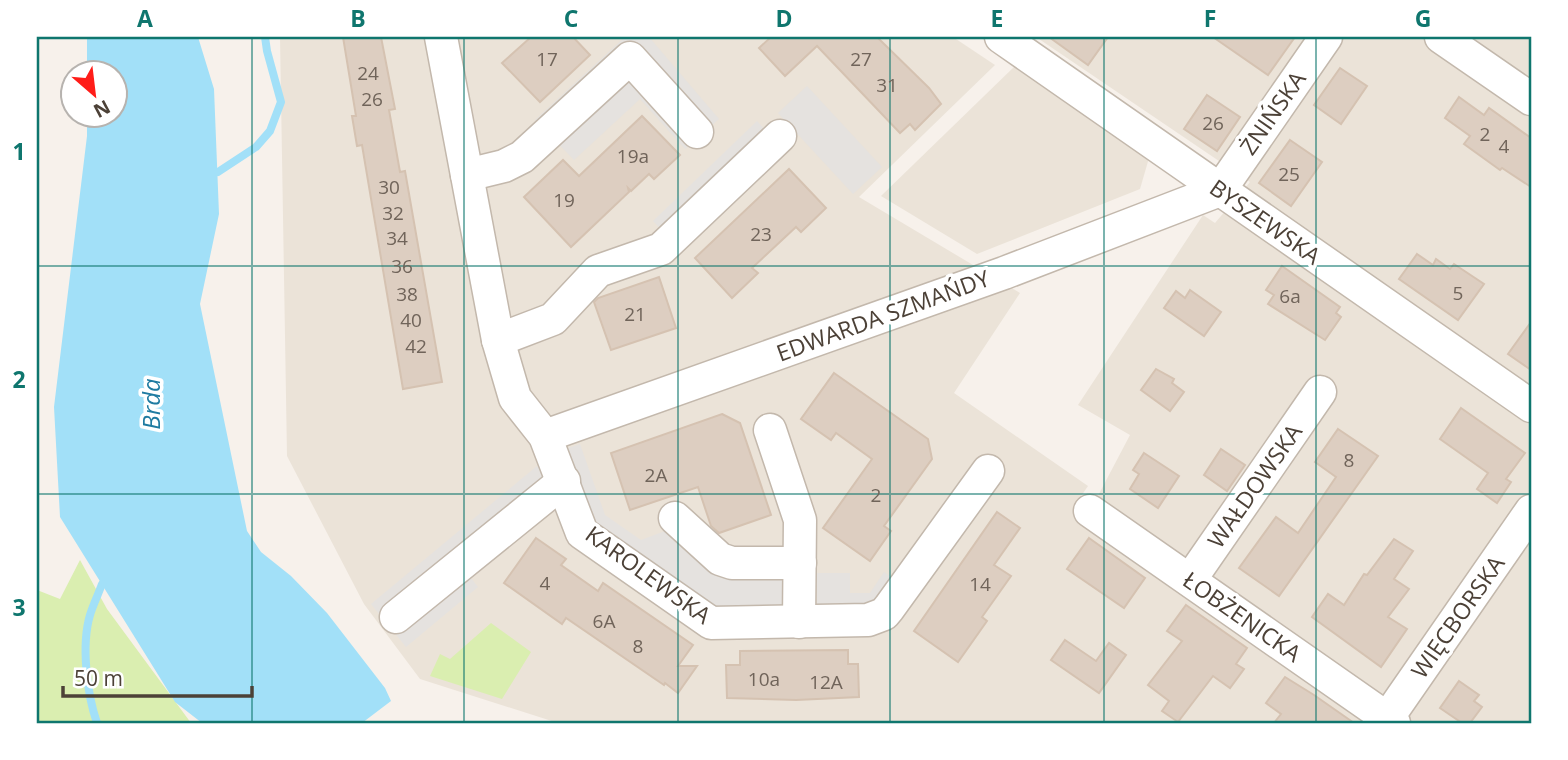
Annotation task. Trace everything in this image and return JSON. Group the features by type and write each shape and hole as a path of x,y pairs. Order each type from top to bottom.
{"street":[{"name":"KAROLEWSKA","path":"441,37 498,340 515,398 545,436 582,533 705,620 717,624 868,620 884,614 988,471"},
{"name":"BYSZEWSKA","path":"1000,37 1531,406"},
{"name":"ŻNIŃSKA","path":"1220,190 1326,37"},
{"path":"1441,37 1531,99"},
{"path":"467,175 504,166 522,157 630,58 697,132"},
{"path":"498,340 553,319 598,271 661,249 780,136"},
{"name":"EDWARDA SZMAŃDY","path":"545,436 1004,273 1220,190"},
{"name":"WAŁDOWSKA","path":"1190,580 1320,392"},
{"path":"770,430 800,520 799,622"},
{"path":"396,617 564,481"},
{"name":"ŁOBŻENICKA","path":"1090,511 1388,722"},
{"name":"WIĘCBORSKA","path":"1388,722 1531,511"},
{"path":"675,518 720,559 733,563 800,563"}],"shaded area":[{"path":"280,37 953,37 995,65 859,197 1020,293 954,393 1088,486 1075,505 1090,511 1130,435 1078,405 1203,215 1215,223 1250,182 1036,37 1531,37 1531,723 558,723 420,679 364,604 287,456"},
{"path":"625,37 649,37 719,119 685,149 640,99 574,160 535,120"},
{"path":"1016,65 1149,158 1140,189 977,254 881,196"},
{"path":"807,86 882,167 853,194 778,113"},
{"path":"757,121 769,134 665,234 653,221"},
{"path":"580,444 605,515 641,540 665,531 725,575 782,574 784,613 713,614 592,528 562,450"},
{"path":"537,466 549,481 456,559 478,587 406,647 371,604"},
{"path":"884,572 900,583 889,601 817,612 817,573 850,573 850,593 870,593"}],"green space":[{"path":"80,560 107,609 191,723 37,723 37,590 60,599"},
{"path":"491,623 531,652 502,699 430,676 440,654 450,659"}],"water":[{"name":"Brda","path":"87,37 198,37 214,89 219,214 200,304 247,531 261,552 291,576 327,613 385,688 391,701 362,723 202,723 175,702 60,517 54,407 87,130 130,130 130,60 87,60"}],"building":[{"path":"343,37 381,37 395,109 389,110 400,172 405,171 442,382 403,389 362,145 357,146 352,116 356,116"},
{"path":"531,37 573,37 590,55 540,102 502,63"},
{"path":"771,37 877,37 929,88 941,104 915,130 910,124 900,133 817,46 785,76 759,48"},
{"path":"1049,37 1108,37 1088,65"},
{"path":"1213,37 1295,37 1268,75"},
{"path":"1340,68 1367,86 1341,124 1314,105"},
{"path":"1207,95 1240,117 1217,151 1184,129"},
{"path":"1459,97 1484,115 1489,108 1531,138 1531,187 1502,168 1500,170 1464,144 1470,136 1445,118"},
{"path":"642,116 680,155 654,179 649,174 631,191 628,188 629,192 571,247 524,197 563,160 579,176"},
{"path":"1290,140 1322,162 1291,206 1259,183"},
{"path":"789,169 826,208 801,232 796,227 752,268 758,273 732,298 695,258"},
{"path":"1417,254 1433,265 1436,259 1450,269 1454,264 1484,284 1458,320 1399,279"},
{"path":"1282,266 1340,307 1336,313 1341,317 1325,340 1268,304 1274,295 1266,290"},
{"path":"659,277 676,328 611,350 594,302 598,298"},
{"path":"1190,290 1221,312 1204,336 1164,308 1176,291 1185,298"},
{"path":"1531,322 1531,370 1508,354"},
{"path":"1156,369 1174,379 1172,383 1184,392 1170,411 1141,390"},
{"path":"834,373 928,439 932,459 884,526 891,531 870,561 823,528 872,459 836,433 831,440 801,419"},
{"path":"1461,408 1525,453 1506,479 1511,482 1497,503 1477,489 1488,473 1440,439"},
{"path":"722,414 740,423 771,515 719,533 711,526 698,487 630,510 611,453"},
{"path":"1338,429 1378,456 1279,596 1239,568 1276,517 1298,533 1336,477 1315,462"},
{"path":"1221,449 1245,465 1227,491 1204,475"},
{"path":"1144,453 1179,476 1158,508 1130,489 1139,474 1133,470"},
{"path":"997,512 1020,528 994,565 1011,576 982,617 987,621 958,662 914,631"},
{"path":"536,538 566,559 561,565 598,591 603,583 693,645 678,666 697,666 678,693 566,618 562,624 504,583"},
{"path":"1089,538 1145,578 1124,608 1067,569"},
{"path":"1394,539 1413,551 1394,579 1409,589 1388,617 1407,629 1381,667 1312,617 1328,594 1344,605 1364,574 1367,575"},
{"path":"1186,605 1247,648 1236,664 1244,669 1230,688 1213,676 1178,722 1162,711 1169,701 1148,685 1182,641 1167,631"},
{"path":"1065,640 1096,661 1109,643 1126,655 1099,693 1051,660"},
{"path":"848,650 848,664 858,664 859,697 796,700 727,698 726,665 740,665 740,651"},
{"path":"1285,677 1354,723 1274,723 1281,714 1266,703"},
{"path":"1459,681 1479,695 1474,701 1482,707 1470,723 1462,723 1440,708"}],"waterway":[{"path":"218,172 256,147 270,131 281,102 265,37"},
{"path":"97,723 88,684 86,640 90,615 102,584"}]}
